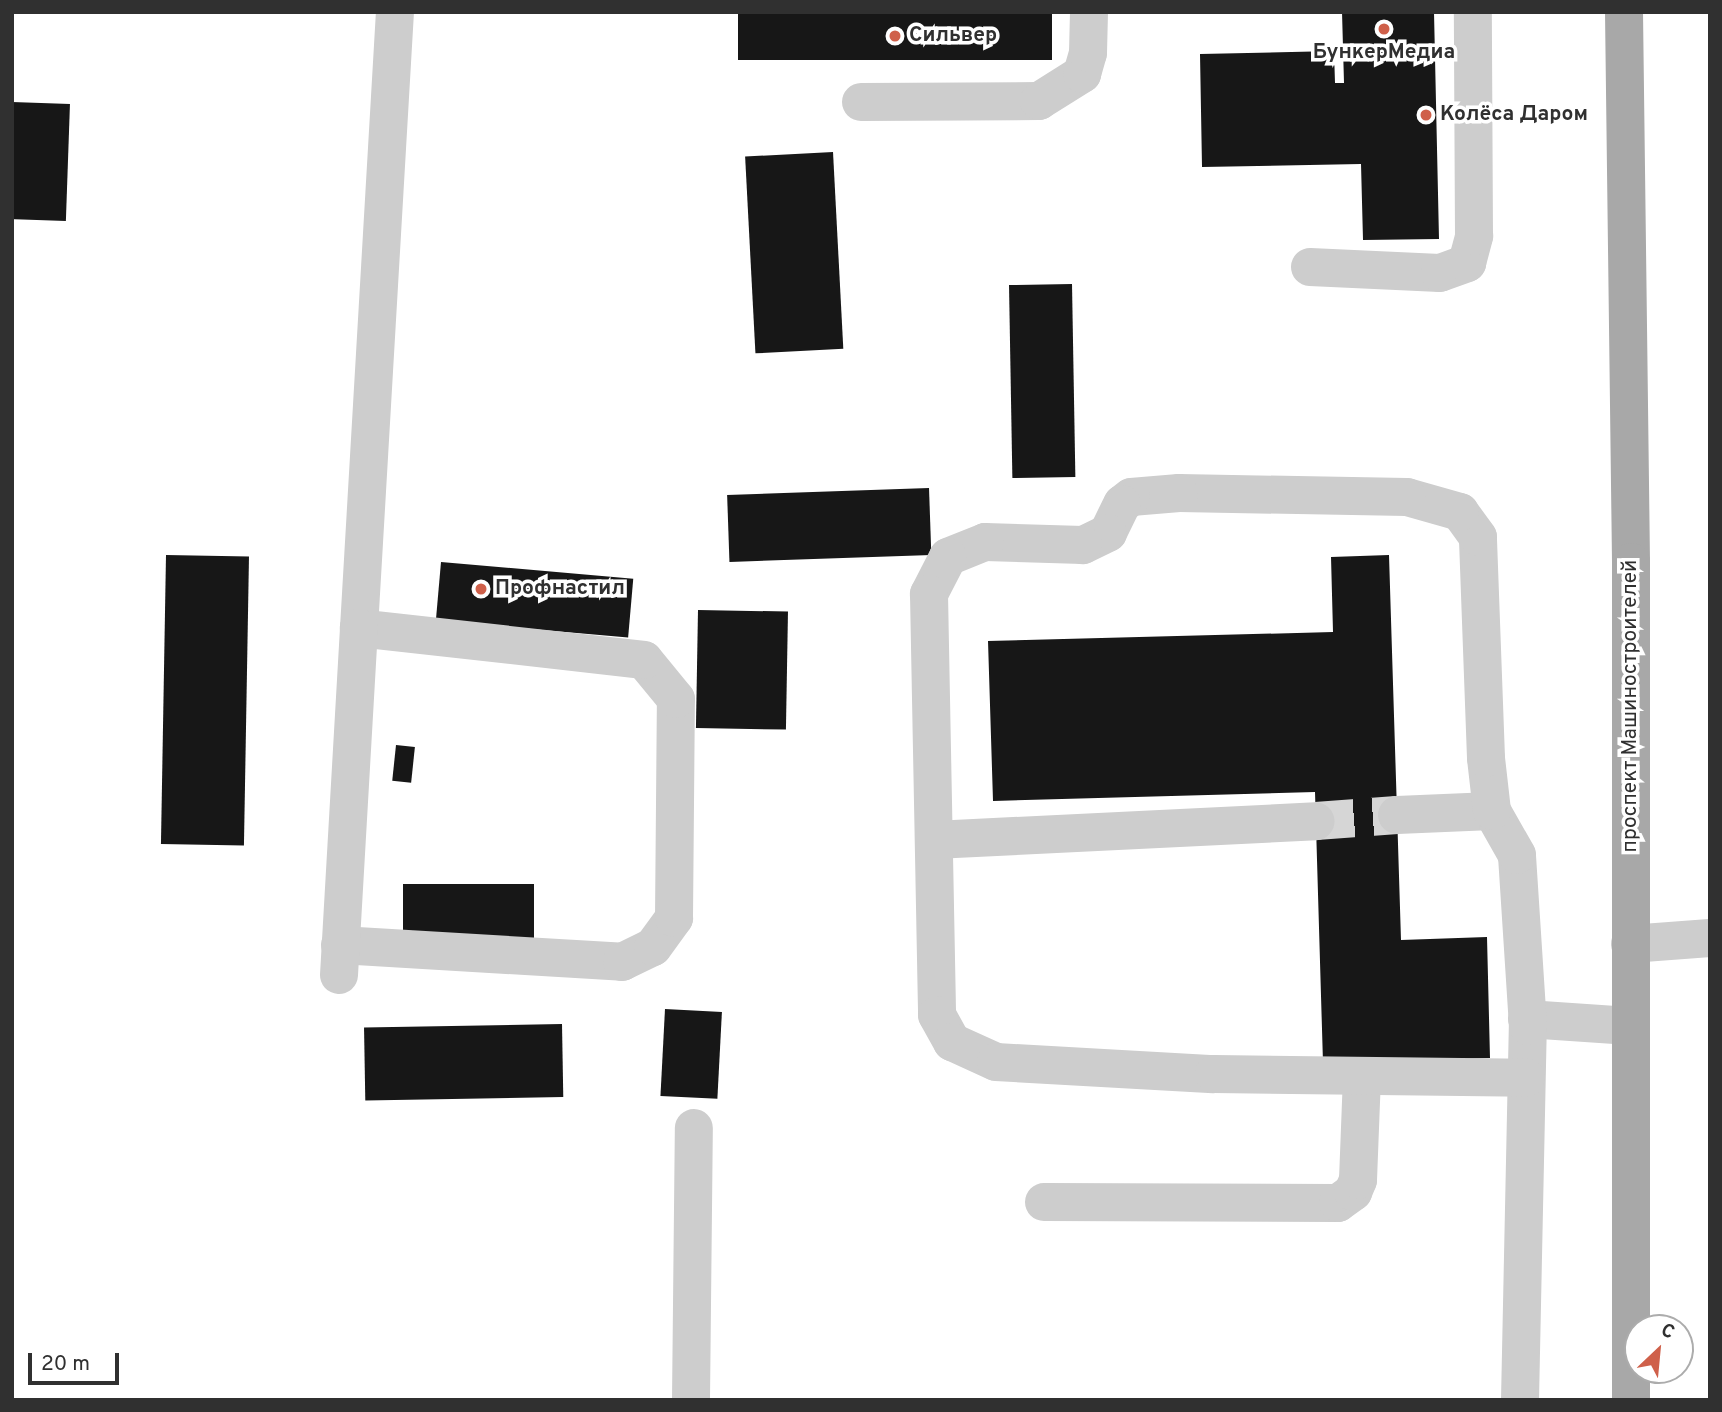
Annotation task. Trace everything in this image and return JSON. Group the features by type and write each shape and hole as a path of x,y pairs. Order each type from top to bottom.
{"main road":[{"name":"проспект Машиностроителей","path":"1625,12 1631,1400"}],"lane":[{"path":"359,628 644,660 676,699 674,918 653,947 622,962 340,960 359,628 395,12"},
{"path":"861,102 1039,101 1082,74 1088,53 1089,12"},
{"path":"1310,267 1440,273 1466,263 1474,236 1473,12"},
{"path":"1520,1400 1526,1078 1527,1019 1517,855 1492,811 1478,537 1460,512 1407,497 1179,493 1131,497 1122,504 1108,533 1083,545 985,542 948,556 929,594 937,1015 952,1042 996,1062 1213,1074 1526,1078"},
{"path":"1397,814 1492,811"},
{"path":"934,840 1316,821"},
{"path":"1630,944 1710,939"},
{"path":"1527,1019 1630,1026"},
{"path":"1044,1202 1338,1203 1353,1192 1358,1180 1362,1076"},
{"path":"691,1400 694,1128"}],"building":[{"name":"Сильвер","path":"738,12 1052,12 1052,60 738,60"},
{"path":"1342,12 1434,12 1439,239 1363,240 1361,164 1202,167 1200,54 1334,51 1335,83 1344,83"},
{"path":"12,102 70,104 66,221 12,219"},
{"path":"833,152 843,349 755,353 745,157"},
{"path":"1072,284 1075,477 1012,478 1009,285"},
{"path":"929,488 931,555 729,562 727,495"},
{"path":"166,555 249,556 244,845 161,844"},
{"path":"1389,555 1401,940 1487,937 1490,1058 1323,1063 1315,792 993,801 988,641 1333,632 1331,557"},
{"path":"441,562 633,579 628,638 436,621"},
{"path":"698,610 788,612 786,730 696,728"},
{"path":"396,745 415,747 411,783 392,781"},
{"path":"403,884 534,884 534,945 403,945"},
{"path":"665,1009 722,1012 717,1099 660,1096"},
{"path":"562,1024 563,1097 365,1100 364,1027"}],"tunnel":[{"path":"1316,821 1397,815"}],"place":[{"name":"БункерМедиа","path":"1384,29"},
{"name":"Сильвер","path":"895,36"},
{"name":"Колёса Даром","path":"1426,115"},
{"name":"Профнастил","path":"481,589"}]}
